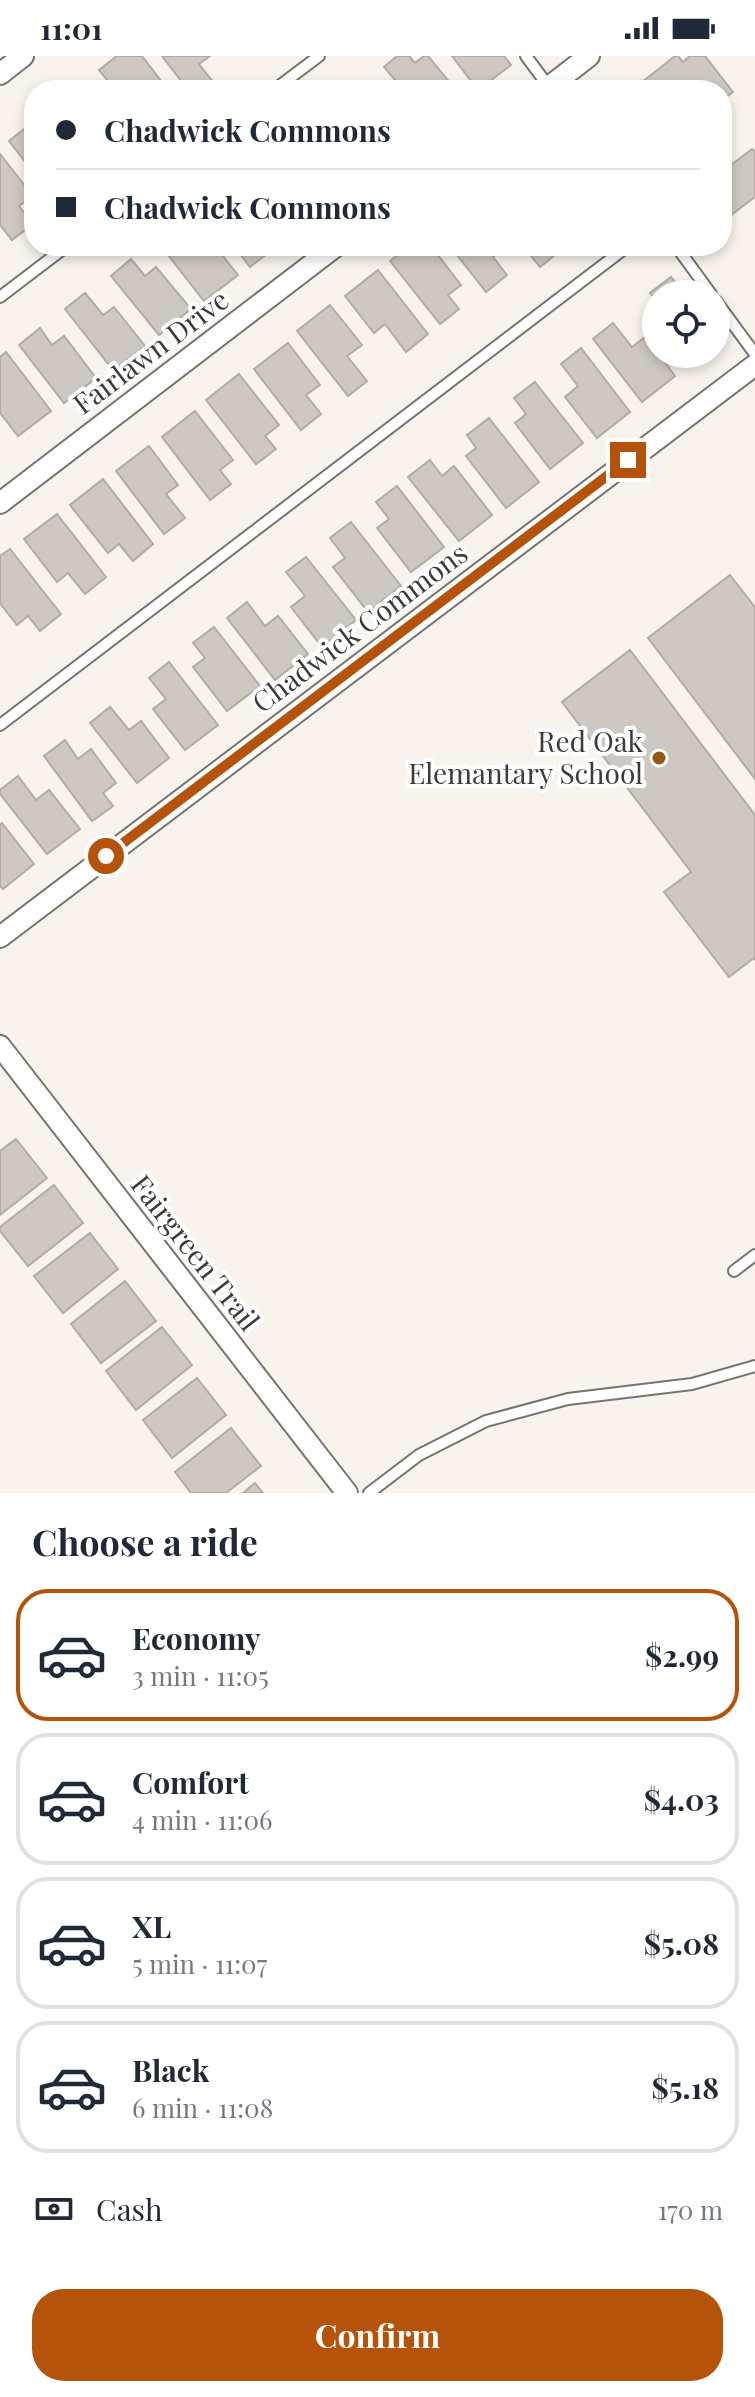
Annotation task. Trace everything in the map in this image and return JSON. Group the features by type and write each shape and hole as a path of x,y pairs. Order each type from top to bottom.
{"street":[{"path":"0,74 23,56"},
{"path":"558,80 589,56"},
{"name":"Fairlawn Drive","path":"0,503 323,256"},
{"name":"Chadwick Commons","path":"0,937 755,365"},
{"name":"Fairgreen Trail","path":"0,1046 347,1493"}],"lane":[{"path":"287,80 319,56"},
{"path":"526,56 542,80"},
{"path":"0,297 54,256"},
{"path":"0,725 615,256"},
{"path":"683,256 701,280"},
{"path":"730,320 755,354"},
{"path":"734,1271 755,1255"},
{"path":"369,1493 419,1455 486,1421 568,1399 692,1384 755,1366"}],"building":[{"path":"117,56 142,56 160,80 107,80 99,70"},
{"path":"162,56 210,56 199,64 212,80 180,80"},
{"path":"397,56 409,56 415,63 428,56 448,80 395,80 384,67"},
{"path":"452,56 504,56 511,65 491,80 470,80"},
{"path":"675,56 683,62 690,56 705,56 724,80 645,80"},
{"path":"24,129 24,160 9,141"},
{"path":"752,149 755,152 755,197 732,214 732,164"},
{"path":"0,154 24,185 24,202 19,206 24,212 24,231 12,240 0,225"},
{"path":"169,256 223,256 238,275 204,301"},
{"path":"242,256 264,256 250,267"},
{"path":"397,256 439,256 461,285 448,295 459,309 440,324 390,261"},
{"path":"458,256 494,256 507,275 486,292"},
{"path":"531,256 554,256 540,267"},
{"path":"131,259 145,276 156,267 191,309 159,335 111,276"},
{"path":"378,270 428,334 406,352 385,324 374,333 345,296"},
{"path":"85,293 103,315 114,307 145,346 113,370 65,309"},
{"path":"330,305 362,345 347,356 367,381 348,396 297,331"},
{"path":"613,323 632,347 642,339 642,368 669,368 675,376 642,402 593,339"},
{"path":"40,328 52,345 64,336 96,378 64,403 19,345"},
{"path":"288,343 320,385 306,395 321,414 301,430 254,369"},
{"path":"581,348 630,412 597,438 565,397 578,386 561,364"},
{"path":"6,352 51,411 18,436 0,413 0,357"},
{"path":"239,374 279,425 265,436 276,449 256,464 206,400"},
{"path":"535,382 583,443 550,469 515,423 526,414 514,398"},
{"path":"195,411 233,460 220,470 231,484 210,500 162,437"},
{"path":"489,418 539,482 506,508 466,456 476,448 467,435"},
{"path":"149,446 178,485 166,494 185,518 164,534 116,471"},
{"path":"430,460 442,476 454,466 492,515 459,541 408,477"},
{"path":"103,479 153,544 133,561 119,544 108,553 70,505"},
{"path":"397,486 444,547 411,572 377,528 389,519 376,502"},
{"path":"57,514 106,577 85,594 68,573 57,582 24,539"},
{"path":"351,522 401,586 368,612 333,567 345,558 330,538"},
{"path":"10,549 61,614 40,631 28,616 17,625 0,603 0,556"},
{"path":"306,557 356,620 322,647 291,607 305,596 286,572"},
{"name":"Red Oak Elemantary School","path":"730,575 755,607 755,779 648,638"},
{"path":"247,602 265,626 278,616 308,654 275,680 227,618"},
{"path":"214,627 260,686 227,711 193,667 205,658 193,643"},
{"name":"Red Oak Elemantary School","path":"630,650 755,815 755,960 729,977 664,892 691,872 562,702"},
{"path":"169,662 218,725 185,750 153,709 166,699 149,678"},
{"path":"110,707 129,730 141,721 169,758 137,783 90,723"},
{"path":"65,740 78,759 91,749 116,783 103,793 113,806 92,821 44,756"},
{"path":"18,776 36,800 49,790 80,829 47,854 0,794 0,790"},
{"path":"2,823 34,864 3,889 0,886"},
{"path":"16,1139 47,1178 0,1215 0,1151"},
{"path":"54,1185 83,1223 28,1266 0,1227"},
{"path":"90,1233 118,1269 63,1313 34,1276"},
{"path":"125,1281 156,1321 101,1363 71,1324"},
{"path":"162,1327 192,1365 136,1410 106,1371"},
{"path":"197,1378 226,1415 172,1458 143,1420"},
{"path":"231,1428 261,1466 226,1493 191,1493 175,1472"},
{"path":"255,1483 263,1493 243,1493"}],"place":[{"name":"Red Oak Elemantary School","path":"659,758"}],"route":[{"path":"106,856 628,460"}]}
